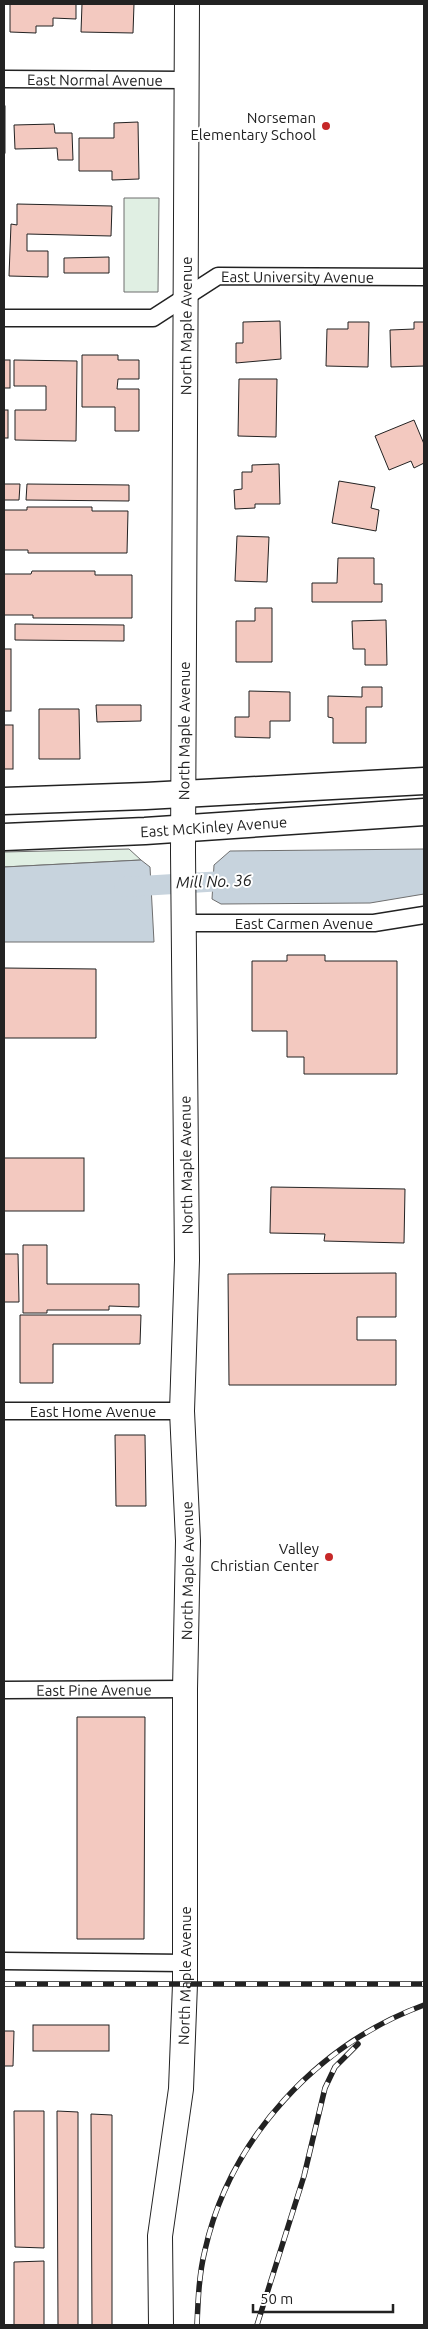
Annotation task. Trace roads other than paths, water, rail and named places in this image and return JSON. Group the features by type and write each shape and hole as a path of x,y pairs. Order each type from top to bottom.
{"main road":[{"path":"4,801 183,794 424,781"},
{"name":"East McKinley Avenue","path":"4,837 183,829 424,812"}],"street":[{"name":"North Maple Avenue","path":"160,2325 160,2236 181,2090 185,1964 185,1689 188,1541 182,1411 187,1260 183,794 187,4"},
{"name":"East Normal Avenue","path":"4,79 186,80"},
{"name":"East University Avenue","path":"4,318 153,318 218,276 424,277"},
{"name":"East Carmen Avenue","path":"183,923 374,923 424,915"},
{"name":"East Home Avenue","path":"4,1411 182,1411"},
{"name":"East Pine Avenue","path":"4,1690 185,1689"},
{"path":"4,1961 185,1964"}],"water":[{"path":"424,849 424,894 370,903 221,904 212,899 214,865 230,851"},
{"path":"141,860 150,867 154,942 4,942 4,867"}],"waterway":[{"name":"Mill No. 36","path":"124,887 240,880"}],"railway":[{"path":"4,1984 424,1984"},
{"path":"197,2325 201,2268 217,2209 235,2170 257,2134 284,2100 315,2070 349,2044 385,2022 424,2005"},
{"path":"257,2325 304,2176 325,2088 335,2067 358,2044"}],"place":[{"name":"Norseman Elementary School","path":"326,126"},
{"name":"Valley Christian Center","path":"329,1557"}]}
